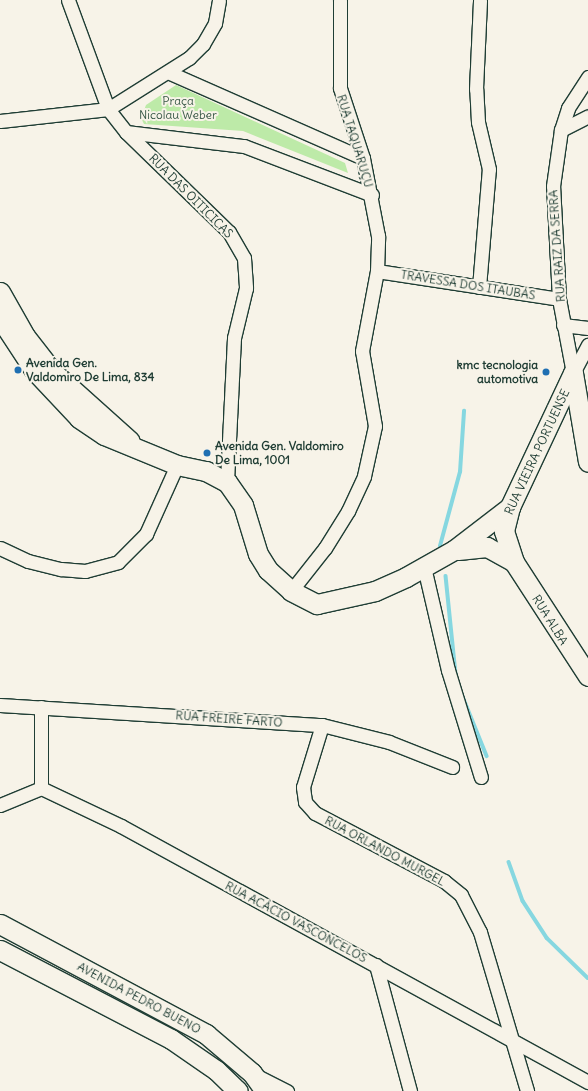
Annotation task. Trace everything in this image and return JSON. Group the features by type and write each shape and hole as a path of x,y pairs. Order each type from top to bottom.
{"street":[{"name":"RUA DAS OITICICAS","path":"68,0 108,109 126,132 229,232 244,258 246,288 234,338 227,482"},
{"path":"0,121 108,109 170,73 203,44 215,23 219,0"},
{"name":"RUA TAQUARUÇU","path":"291,591 325,548 348,511 372,450 375,426 362,342 377,272 378,236 372,195 363,158 340,88 340,0"},
{"path":"479,287 489,169 478,122 476,89 480,0"},
{"path":"170,73 363,158"},
{"name":"RUA RAIZ DA SERRA","path":"573,373 559,299 552,186 561,130 568,108 588,77"},
{"path":"561,130 588,116"},
{"path":"126,132 244,146 372,195"},
{"name":"TRAVESSA DOS ITAUBÁS","path":"377,272 559,299"},
{"path":"0,292 25,336 53,372 140,450"},
{"path":"0,318 34,370 79,418 104,435 177,465 206,471 227,482 241,502 258,554 268,570 291,591 317,604 354,597 424,567 454,550 510,507"},
{"path":"563,325 588,328"},
{"name":"RUA VIEIRA PORTUENSE","path":"514,562 504,531 510,507 573,373 588,345"},
{"path":"573,373 588,462"},
{"path":"558,405 578,401"},
{"path":"0,548 28,561 61,570 96,570 118,562 146,534 177,465"},
{"path":"454,550 487,547 514,562"},
{"name":"RUA ALBA","path":"514,562 569,651 588,676"},
{"path":"424,567 448,670 481,777"},
{"path":"569,651 588,650"},
{"name":"RUA FREIRE FARTO","path":"0,705 322,725 390,742 452,767"},
{"path":"0,806 41,788 41,707"},
{"name":"RUA ORLANDO MURGEL","path":"322,725 303,787 305,802 314,813 444,881 461,895 480,932 527,1091"},
{"name":"RUA ACÁCIO VASCONCELOS","path":"41,788 121,826 588,1082"},
{"name":"AVENIDA PEDRO BUENO","path":"0,924 206,1034 252,1073 265,1091"},
{"name":"AVENIDA PEDRO BUENO","path":"0,950 171,1039 216,1070 238,1091"},
{"path":"376,965 410,1091"},
{"path":"252,1073 287,1091"}],"green space":[{"name":"Praça Nicolau Weber","path":"176,85 345,163 348,173 243,131 144,124 141,118 146,105"}],"waterway":[{"path":"440,546 460,472 464,411"},
{"path":"446,576 456,675"},
{"path":"461,692 487,756"},
{"path":"509,862 523,901 547,938 588,978"}],"place":[{"name":"Avenida Gen. Valdomiro De Lima, 834","path":"18,370"},
{"name":"kmc tecnologia automotiva","path":"546,372"},
{"name":"Avenida Gen. Valdomiro De Lima, 1001","path":"207,453"}]}
